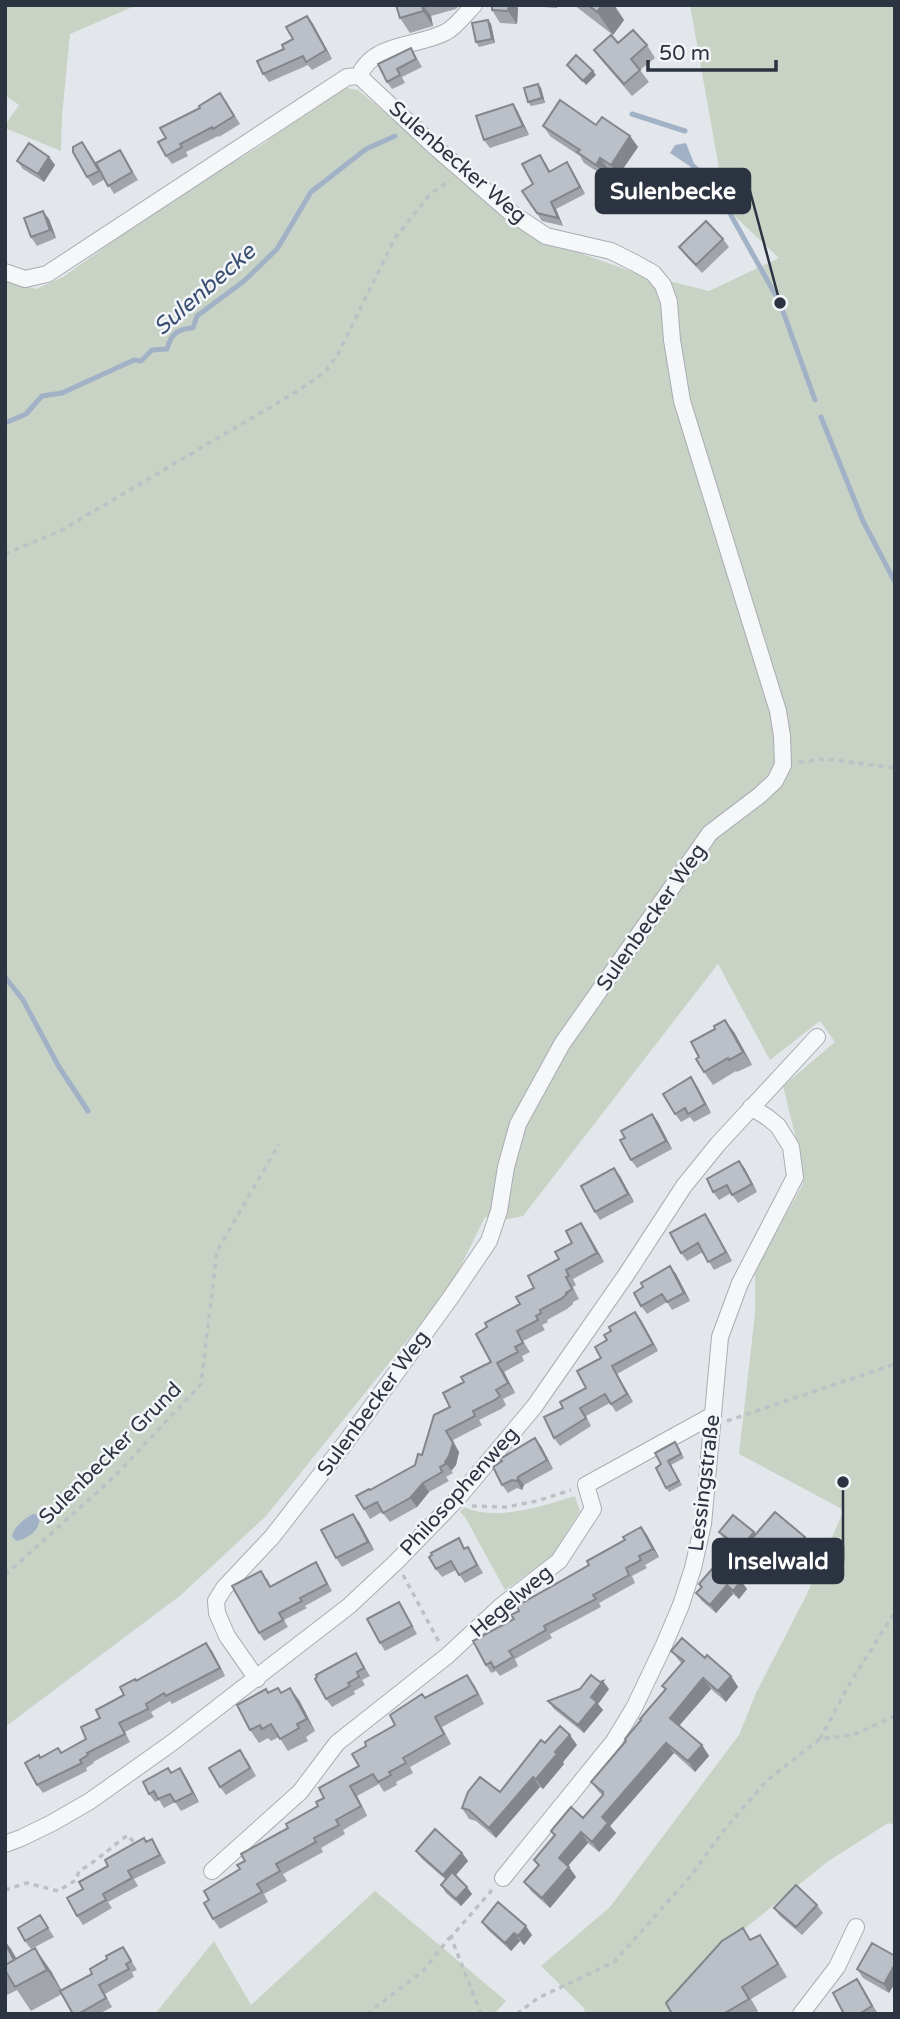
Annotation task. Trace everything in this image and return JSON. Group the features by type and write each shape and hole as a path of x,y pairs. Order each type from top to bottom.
{"street":[{"path":"5,272 25,279 47,274 347,77 359,76 368,60 447,32 474,5"},
{"name":"Sulenbecker Weg","path":"257,1679 227,1636 217,1614 216,1601 224,1588 272,1537 346,1442 489,1241 499,1211 506,1167 518,1124 562,1044 710,833 760,795 775,780 783,765 782,736 774,697 682,401 669,302 663,285 653,273 611,251 546,236 510,212 359,76"},
{"name":"Philosophenweg","path":"5,1844 52,1823 90,1801 173,1742 349,1606 396,1562 457,1499 534,1407 684,1186 751,1107 817,1037"},
{"name":"Lessingstraße","path":"503,1878 614,1741 634,1708 681,1605 703,1524 720,1337 740,1283 794,1177 791,1147 778,1126 751,1107"},
{"path":"586,1485 713,1421"},
{"name":"Hegelweg","path":"212,1871 300,1792 337,1743 447,1656 502,1606 559,1561 593,1509 586,1485"},
{"path":"801,2014 837,1967 856,1927"}],"path":[{"path":"5,554 60,531 296,392 325,372 338,354 395,238 431,193 464,170"},
{"path":"783,765 825,759 895,768"},
{"name":"Sulenbecker Grund","path":"5,1575 114,1478 201,1384 217,1251 279,1144"},
{"path":"713,1421 895,1364"},
{"path":"457,1499 466,1506 506,1507 537,1501 586,1485"},
{"path":"396,1562 447,1656"},
{"path":"517,2014 538,1998 614,1962 690,1877 721,1834 766,1781 820,1739 850,1683 895,1612"},
{"path":"820,1739 853,1735 895,1716"},
{"path":"5,1889 27,1883 58,1891 76,1880 79,1871 99,1860 106,1850 128,1835 137,1847"},
{"path":"367,2014 422,1971 503,1878"},
{"path":"451,1937 481,2014"}],"green space":[{"path":"5,5 137,5 70,34 61,151 5,128 19,105 5,95"},
{"path":"690,5 895,5 895,1825 888,1823 827,1862 728,1942 668,2014 585,2014 584,2008 541,1966 610,1907 739,1735 756,1693 806,1596 844,1510 739,1454 755,1314 755,1269 803,1184 803,1167 783,1086 835,1042 820,1021 770,1060 718,964 523,1216 499,1221 485,1217 451,1286 266,1516 181,1595 5,1727 5,279 36,289 63,277 190,186 268,141 267,135 341,87 358,90 469,182 549,242 633,272 709,291 779,258 726,208"},
{"path":"575,1496 580,1511 552,1556 505,1590 460,1512 464,1507 490,1513 520,1511"},
{"path":"375,1891 506,2001 494,2014 155,2014 214,1941 251,2005"}],"water":[{"path":"686,143 697,171 670,153 675,145"},
{"path":"33,1514 40,1515 36,1529 17,1541 12,1537 14,1530"}],"building":[{"path":"396,5 422,5 423,11 400,18"},
{"path":"492,5 509,5 508,11 492,10"},
{"path":"588,5 602,5 597,12"},
{"path":"307,16 326,50 306,62 303,56 263,74 257,61 284,49 282,45 293,39 286,27"},
{"path":"488,20 492,39 476,42 472,23"},
{"path":"633,30 647,45 631,59 640,70 624,84 594,50 611,35 618,43"},
{"path":"411,48 416,59 397,69 400,75 387,82 378,64"},
{"path":"576,55 593,71 583,81 567,65"},
{"path":"538,84 542,98 528,102 524,88"},
{"path":"220,93 234,116 180,144 182,147 166,156 158,142 166,138 160,128 200,108 199,106"},
{"path":"560,100 596,125 602,117 630,136 611,165 600,158 596,165 577,152 580,150 543,126"},
{"path":"513,104 523,126 484,140 476,116"},
{"path":"82,142 99,171 87,177 73,152 73,147"},
{"path":"29,143 49,157 38,174 17,161"},
{"path":"120,150 132,172 108,186 96,163"},
{"path":"540,155 549,172 567,162 580,187 551,202 558,218 537,213 522,191 533,184 522,164"},
{"path":"43,211 50,230 31,237 24,218"},
{"path":"706,221 723,239 696,265 679,247"},
{"path":"725,1020 743,1052 704,1072 696,1059 699,1057 691,1042 715,1029 714,1026"},
{"path":"691,1077 705,1104 688,1114 685,1108 675,1114 663,1094"},
{"path":"652,1114 666,1141 631,1160 620,1140 625,1138 621,1131"},
{"path":"739,1161 752,1184 732,1195 727,1185 713,1192 707,1179"},
{"path":"614,1168 628,1194 595,1212 581,1186"},
{"path":"705,1214 726,1252 708,1262 698,1243 681,1253 670,1233"},
{"path":"581,1223 597,1253 566,1270 569,1276 566,1277 572,1289 561,1299 540,1310 541,1313 536,1316 538,1320 517,1331 523,1343 515,1347 518,1352 497,1363 508,1383 496,1390 500,1396 473,1411 475,1416 446,1431 453,1443 446,1464 440,1467 442,1472 423,1483 410,1498 383,1513 377,1502 364,1509 356,1496 415,1465 418,1454 422,1455 434,1415 450,1407 443,1393 464,1382 461,1377 491,1362 476,1334 487,1327 485,1323 520,1304 516,1297 534,1288 528,1276 559,1259 555,1252 572,1243 566,1231"},
{"path":"670,1266 684,1293 667,1302 662,1294 641,1306 634,1293 643,1287 641,1283"},
{"path":"635,1312 653,1344 612,1366 627,1394 611,1404 605,1394 580,1408 586,1418 554,1438 544,1417 563,1408 560,1402 586,1388 577,1371 601,1358 595,1347 607,1340 604,1335 611,1331 609,1327"},
{"path":"535,1438 547,1460 518,1477 517,1481 512,1480 502,1485 493,1467 502,1461 500,1459"},
{"path":"675,1442 681,1454 668,1461 679,1481 666,1488 656,1468 661,1464 655,1453"},
{"path":"775,1512 805,1537 792,1552 782,1544 769,1559 749,1542"},
{"path":"353,1514 368,1542 336,1558 321,1530"},
{"path":"733,1515 754,1532 727,1564 714,1552 727,1538 719,1532"},
{"path":"641,1527 653,1549 639,1556 641,1560 626,1568 629,1575 593,1595 596,1599 544,1626 546,1630 509,1651 513,1657 494,1668 491,1662 486,1665 473,1641 514,1619 511,1615 519,1611 517,1606 589,1565 587,1561 625,1540 623,1537"},
{"path":"459,1538 464,1549 468,1547 477,1565 459,1575 451,1561 436,1569 429,1557 431,1553"},
{"path":"719,1561 741,1581 733,1591 727,1585 710,1605 696,1593 702,1587 699,1584"},
{"path":"316,1562 327,1584 279,1613 283,1620 259,1633 232,1586 261,1571 270,1587"},
{"path":"399,1602 412,1626 380,1643 367,1619"},
{"path":"682,1638 731,1676 718,1691 703,1678 670,1718 702,1745 688,1761 666,1743 602,1817 608,1823 592,1842 581,1832 559,1858 569,1867 542,1898 524,1882 539,1865 534,1860 555,1835 551,1831 571,1807 583,1818 603,1795 591,1782 666,1689 662,1686 684,1661 671,1651"},
{"path":"206,1643 220,1668 146,1704 148,1709 119,1723 125,1734 87,1753 88,1755 80,1760 82,1763 37,1785 25,1763 58,1748 61,1753 86,1739 81,1727 100,1718 96,1710 124,1695 120,1687"},
{"path":"356,1653 364,1668 357,1672 359,1677 348,1683 350,1686 326,1699 315,1679 316,1675"},
{"path":"467,1675 478,1694 435,1717 444,1734 403,1758 406,1763 389,1772 391,1775 378,1782 373,1774 350,1786 361,1806 336,1820 339,1825 314,1838 316,1842 276,1864 280,1871 257,1884 262,1892 213,1919 204,1903 209,1900 204,1891 240,1869 237,1865 245,1861 241,1854 288,1828 286,1824 318,1806 316,1802 324,1798 319,1788 359,1766 352,1754 366,1746 365,1742 395,1725 390,1715 422,1694 425,1698"},
{"path":"591,1675 600,1682 603,1681 591,1697 597,1702 578,1725 548,1701 580,1689"},
{"path":"278,1688 281,1693 290,1688 307,1719 297,1724 299,1728 280,1739 271,1724 262,1729 260,1725 250,1730 237,1705 266,1689 268,1693"},
{"path":"560,1726 570,1735 555,1752 557,1754 536,1779 533,1777 489,1828 469,1810 462,1808 468,1792 480,1777 500,1792 541,1740 545,1743"},
{"path":"240,1750 250,1768 220,1787 209,1768"},
{"path":"168,1768 171,1773 180,1768 193,1793 175,1802 170,1794 158,1799 154,1791 149,1794 143,1782"},
{"path":"435,1829 462,1853 443,1875 416,1851"},
{"path":"144,1838 146,1842 152,1839 160,1855 128,1871 132,1878 103,1894 106,1900 77,1916 67,1898 83,1889 79,1882 108,1866 105,1860"},
{"path":"452,1872 467,1887 456,1899 441,1885"},
{"path":"796,1885 817,1905 796,1927 774,1908"},
{"path":"498,1902 526,1926 518,1936 514,1933 505,1943 482,1922"},
{"path":"40,1915 48,1928 25,1941 18,1928"},
{"path":"743,1928 750,1940 760,1935 778,1964 742,1987 749,1999 723,2014 672,2014 666,2003 722,1941"},
{"path":"5,1943 14,1960 5,1965"},
{"path":"872,1943 895,1956 895,1964 884,1984 857,1969"},
{"path":"123,1947 131,1961 126,1964 129,1969 99,1985 106,1998 78,2014 73,2014 60,1991 92,1974 90,1969"},
{"path":"35,1948 47,1970 15,1987 5,1965"},
{"path":"857,1979 872,2006 859,2014 844,2014 833,1993"}],"waterway":[{"name":"Sulenbecke","path":"632,114 685,131"},
{"name":"Sulenbecke","path":"5,423 26,414 42,396 62,393 134,360 141,361 152,350 167,349 176,333 193,328 197,316 244,281 277,249 311,192 366,149 395,136"},
{"name":"Sulenbecke","path":"693,166 713,183 780,303 815,400"},
{"name":"Sulenbecke","path":"821,417 863,521 895,582"},
{"name":"Sulenbecke","path":"5,977 23,1000 59,1067 88,1111"}],"place":[{"name":"Sulenbecke","path":"780,303"},
{"name":"Inselwald","path":"843,1482"}]}
